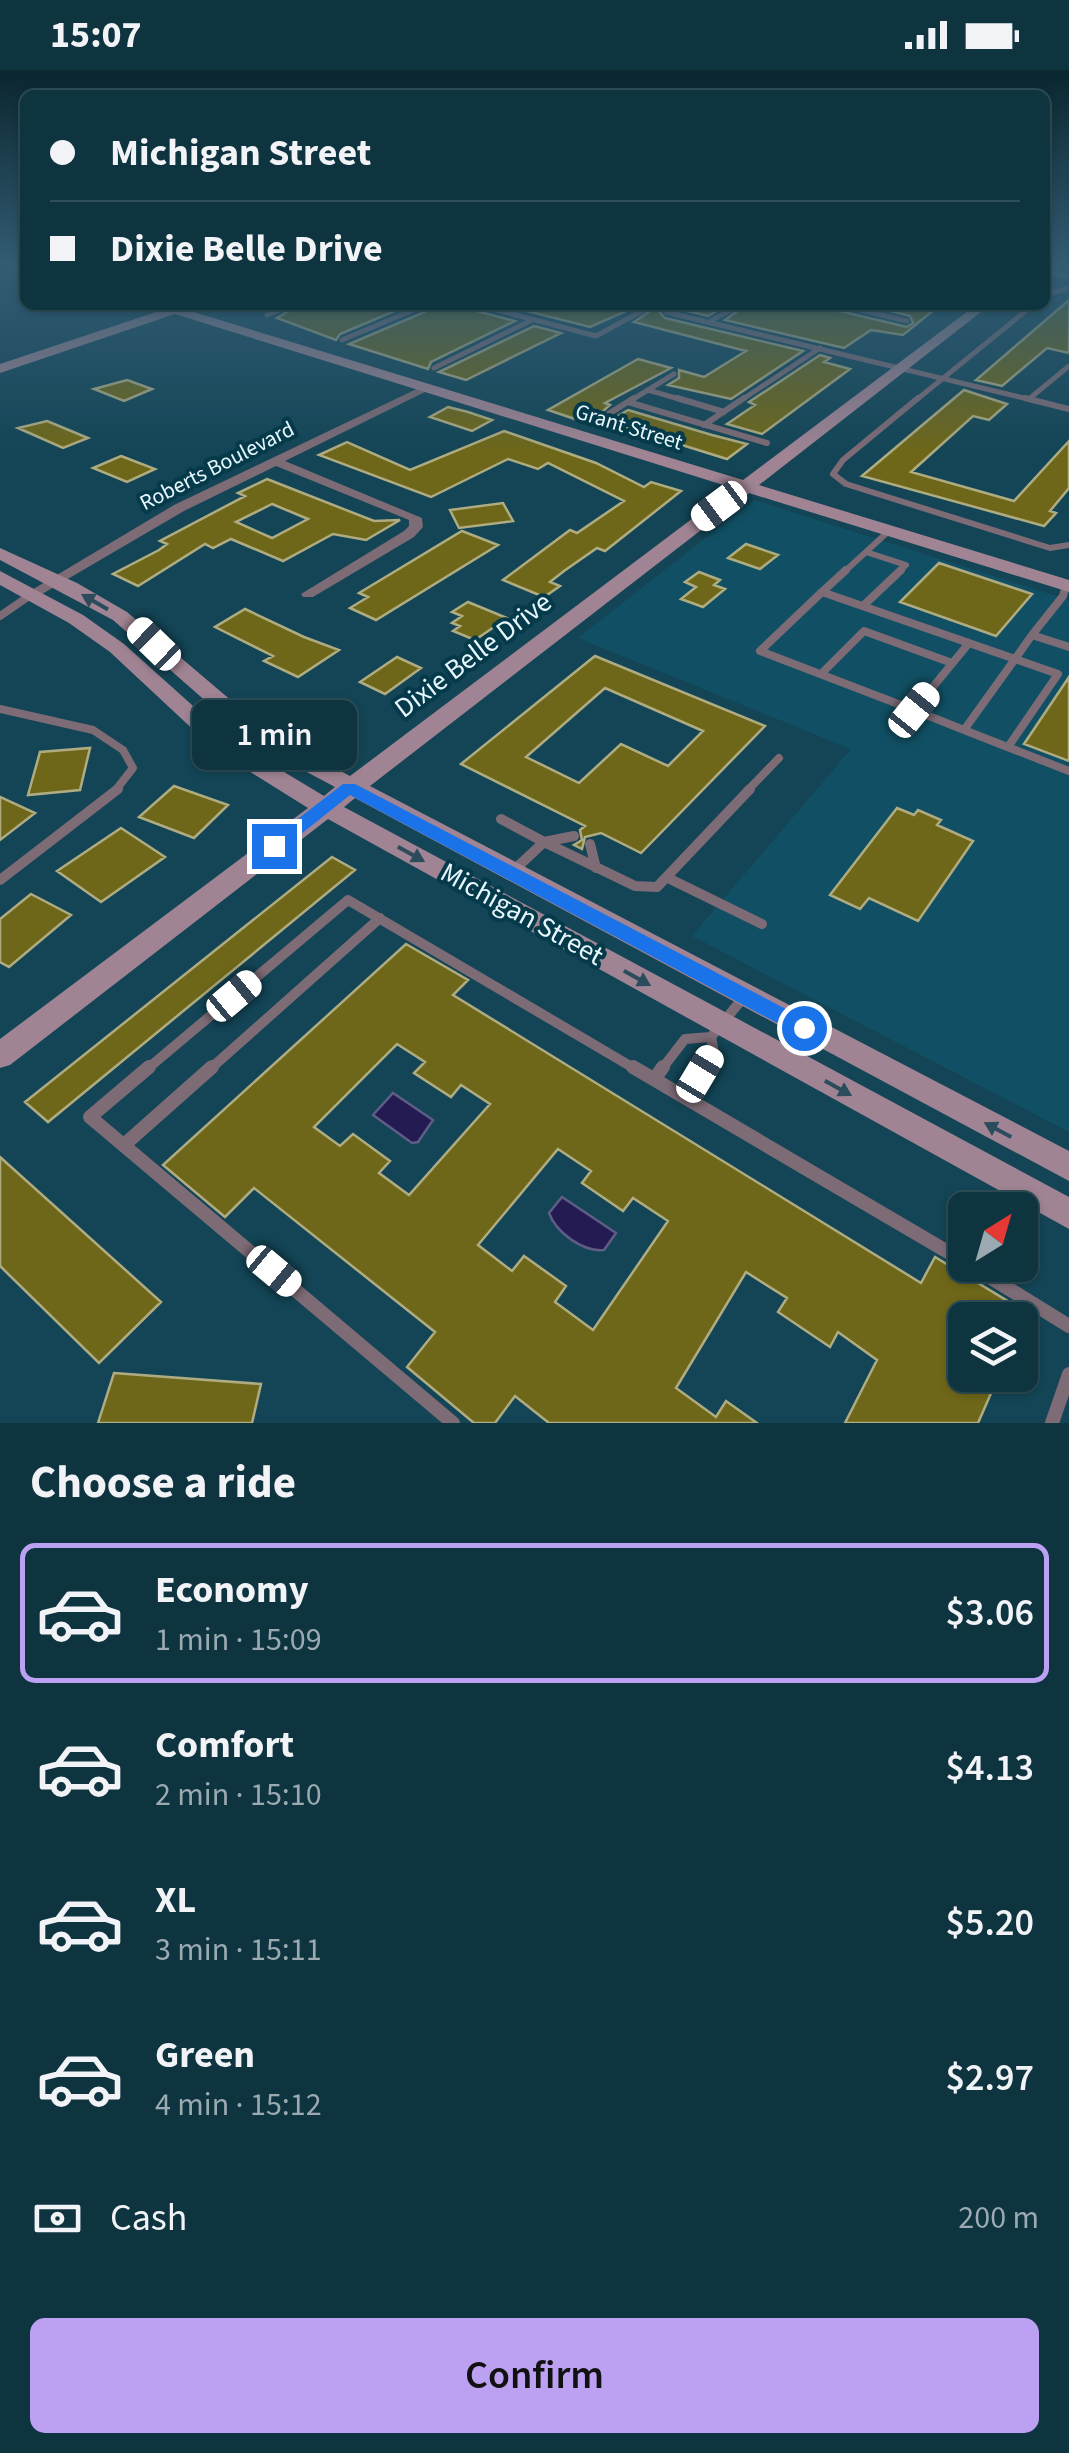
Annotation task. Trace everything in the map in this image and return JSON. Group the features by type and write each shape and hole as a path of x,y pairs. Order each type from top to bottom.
{"street":[{"path":"0,369 121,328"},
{"name":"Grant Street","path":"234,328 1068,585"},
{"name":"Dixie Belle Drive","path":"0,1056 953,328"},
{"name":"Roberts Boulevard","path":"32,594 179,508 427,387"},
{"path":"274,461 414,518 416,528 409,534 308,594"},
{"name":"Michigan Street","path":"0,552 138,628 240,722 349,788 1069,1167"},
{"name":"Michigan Street","path":"0,577 117,648 223,745 325,807 716,1031 1069,1214"}],"lane":[{"path":"342,340 370,328"},
{"path":"434,368 517,328"},
{"path":"566,328 596,336 610,328"},
{"path":"743,328 1067,406"},
{"path":"1005,328 833,474 846,484 1050,548 1069,545"},
{"path":"704,425 820,348"},
{"path":"1029,399 1069,366"},
{"path":"602,418 674,374"},
{"path":"648,390 724,412"},
{"path":"628,402 767,443"},
{"path":"891,529 760,651 1069,771"},
{"path":"863,606 906,565 866,552"},
{"path":"964,730 1068,585"},
{"path":"822,592 1058,674 1008,747"},
{"path":"0,616 32,594"},
{"path":"821,674 864,631 952,663"},
{"path":"1032,635 1069,647"},
{"path":"914,710 969,643"},
{"path":"0,709 24,720 83,724 102,730 129,756 134,768 117,790 0,880"},
{"path":"502,819 596,868 650,890 668,878 779,758"},
{"path":"510,872 544,842 557,836 574,836"},
{"path":"590,844 596,868"},
{"path":"668,878 762,924"},
{"path":"453,1423 90,1117 348,900 688,1096 948,1253"},
{"path":"124,1145 380,918"},
{"path":"688,1096 714,1053 716,1031 745,996"},
{"path":"656,1078 684,1039 716,1031"},
{"path":"997,1282 1069,1326"},
{"path":"1052,1423 1069,1374"}],"shaded area":[{"path":"754,500 1069,600 1069,1132 692,936 851,749 578,638"},
{"path":"393,1093 433,1120 418,1142 412,1143 373,1115"},
{"path":"562,1197 616,1233 604,1250 579,1244 557,1227 549,1213"}],"building":[{"path":"304,328 354,328 336,340"},
{"path":"386,328 500,328 431,362 428,369 349,344"},
{"path":"530,328 561,333 466,380 439,372"},
{"path":"658,328 707,328 803,351 731,399 668,385 679,378 679,370 704,377 746,351"},
{"path":"760,328 911,328 903,335 871,330 844,348"},
{"path":"1036,328 1069,328 1069,353 1047,348 1002,386 976,380"},
{"path":"820,355 830,358 824,362 850,369 762,434 727,424 755,405 749,402"},
{"path":"638,359 671,368 605,403 610,405 595,418 582,414 575,419 548,410"},
{"path":"127,380 152,389 124,401 94,389"},
{"path":"964,390 1007,404 989,420 973,416 911,472 1014,501 1069,441 1069,488 1050,511 1056,513 1044,526 862,476"},
{"path":"448,407 492,420 472,431 430,417"},
{"path":"628,410 747,444 727,459 608,422"},
{"path":"47,421 88,438 63,448 18,428"},
{"path":"504,431 596,463 644,487 651,482 681,491 605,551 597,548 564,571 550,582 560,586 544,597 503,580 570,530 577,533 624,501 548,463 538,469 508,459 431,497 319,455 347,442 410,470"},
{"path":"121,456 155,469 127,482 93,468"},
{"path":"267,479 374,521 400,520 366,540 333,534 283,561 231,539 213,548 205,544 138,586 113,574 167,544 160,541 245,496 238,493","holes":["272,504 308,519 272,538 236,522"]},
{"path":"503,503 513,521 459,528 450,510"},
{"path":"462,531 498,545 376,620 350,608 368,597 359,593"},
{"path":"746,544 778,555 760,569 728,558"},
{"path":"939,563 1032,594 996,636 900,602"},
{"path":"699,572 720,580 714,585 725,589 703,607 681,599 696,587 685,582"},
{"path":"468,602 507,618 475,640 453,631 460,626 452,623 462,616 452,612"},
{"path":"245,609 339,650 298,677 264,661 273,656 215,627"},
{"path":"595,656 765,726 641,853 601,833 585,837 582,849 574,845 582,840 580,830 585,826 461,764","holes":["605,688 703,731 668,766 621,744 579,783 526,757"]},
{"path":"397,657 421,668 385,694 360,682"},
{"path":"1069,677 1069,761 1024,744"},
{"path":"90,748 80,790 28,795 40,752"},
{"path":"174,786 228,805 194,838 139,817"},
{"path":"0,797 35,813 0,840"},
{"path":"897,808 914,815 918,810 941,820 937,825 973,841 918,921 869,898 860,909 830,895"},
{"path":"121,828 165,857 101,902 57,871"},
{"path":"332,857 355,870 48,1122 25,1102"},
{"path":"31,894 71,915 9,967 0,962 0,919"},
{"path":"406,944 468,980 453,995 921,1283 935,1257 948,1265 948,1282 976,1282 1009,1302 948,1302 948,1392 992,1392 978,1423 845,1423 877,1360 838,1332 830,1347 778,1312 787,1298 746,1272 676,1388 716,1417 726,1401 757,1423 549,1423 515,1396 495,1423 474,1423 407,1367 435,1332 254,1188 225,1217 163,1165","holes":["397,1044 425,1062 414,1073 451,1097 461,1085 490,1104 409,1195 379,1173 390,1161 353,1134 340,1146 314,1127","558,1149 591,1171 582,1183 623,1211 633,1198 668,1221 593,1330 555,1302 566,1286 524,1256 512,1271 478,1245"]},
{"path":"0,1157 161,1302 99,1363 0,1266"},
{"path":"114,1373 261,1384 252,1423 98,1423"}],"route":[{"path":"274,846 349,788 804,1028"}]}
